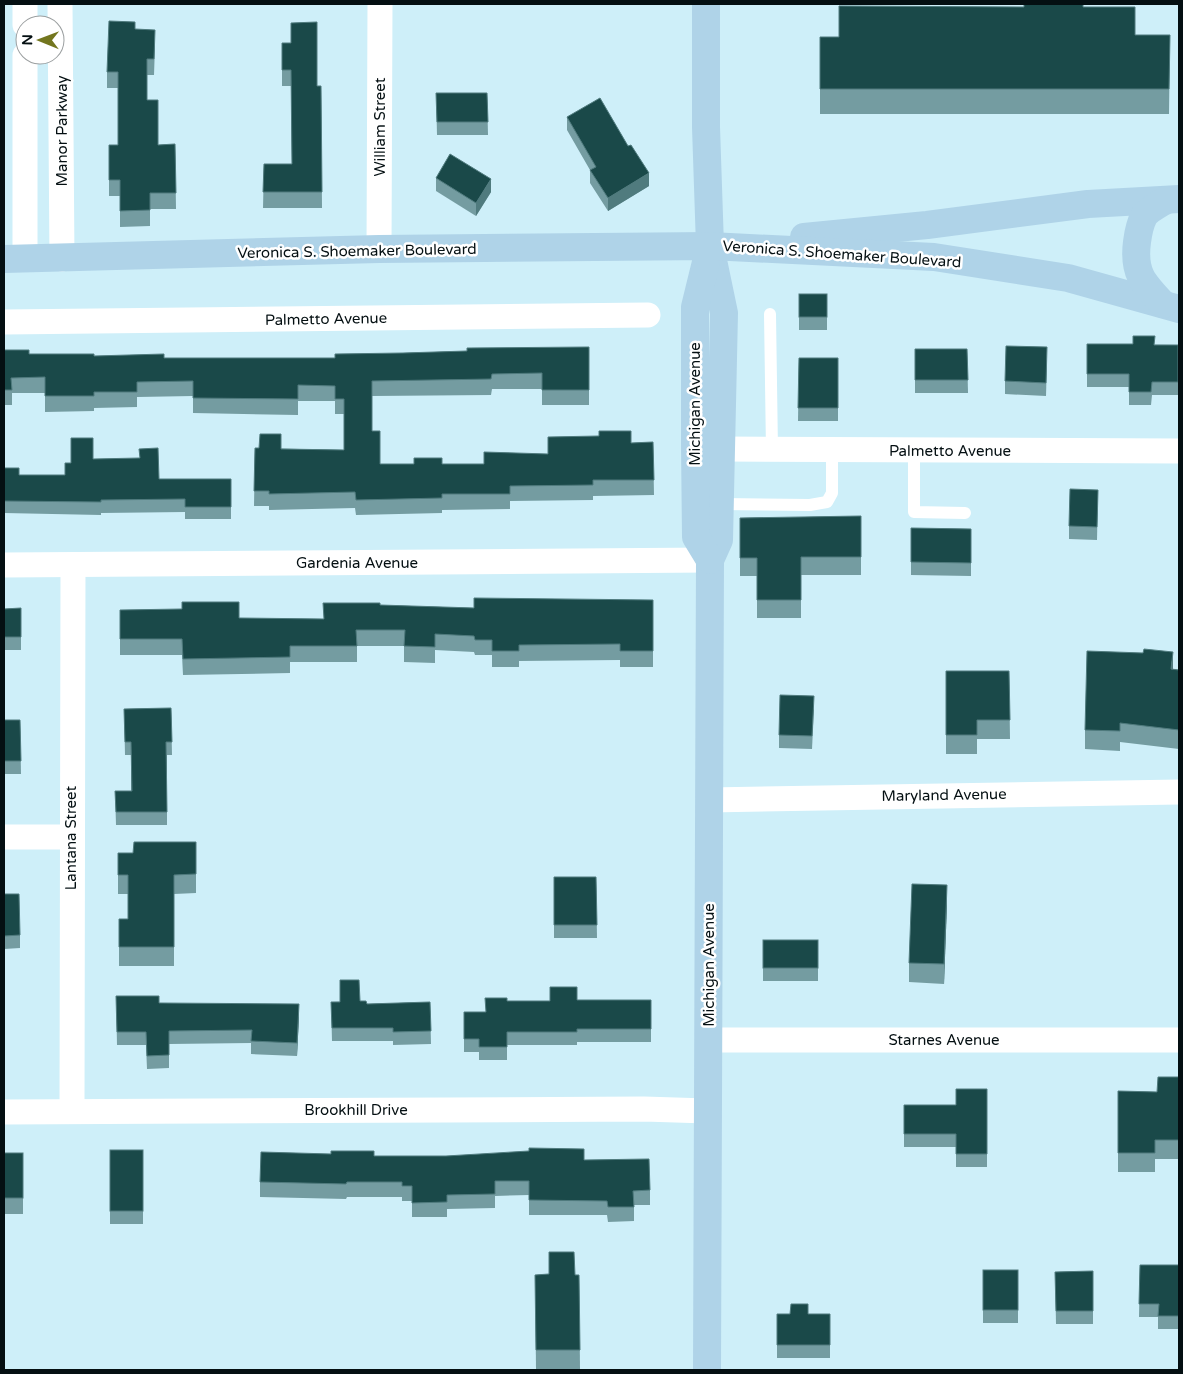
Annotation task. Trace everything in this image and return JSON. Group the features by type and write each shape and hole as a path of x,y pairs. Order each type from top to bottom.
{"street":[{"name":"Manor Parkway","path":"60,4 62,259"},
{"name":"William Street","path":"380,4 380,249"},
{"name":"Michigan Avenue","path":"706,4 706,127 710,246 724,313 719,540 710,560 707,1370"},
{"path":"14,259 24,65"},
{"name":"Veronica S. Shoemaker Boulevard","path":"710,246 927,225 1088,204 1173,199"},
{"path":"1171,306 1144,283 1137,270 1136,255 1138,234 1145,215 1173,199"},
{"name":"Veronica S. Shoemaker Boulevard","path":"14,259 380,249 710,246 934,257 1068,278 1171,306"},
{"name":"Michigan Avenue","path":"710,246 695,307 696,537 710,560"},
{"name":"Palmetto Avenue","path":"4,322 648,315"},
{"name":"Palmetto Avenue","path":"722,449 772,451 1179,451"},
{"name":"Gardenia Avenue","path":"4,565 710,560"},
{"name":"Lantana Street","path":"72,1111 71,837 73,565"},
{"name":"Maryland Avenue","path":"709,800 1179,792"},
{"path":"4,837 71,837"},
{"name":"Starnes Avenue","path":"708,1040 1179,1040"},
{"name":"Brookhill Drive","path":"4,1112 707,1111"}],"lane":[{"path":"770,314 772,451"},
{"path":"720,504 810,505 827,502 832,493 832,451"},
{"path":"914,451 914,512 965,513"}],"building":[{"path":"1024,4 1083,4 1083,7 1135,7 1135,35 1170,35 1169,89 820,89 820,37 839,37 839,6 1024,7"},
{"path":"109,21 135,22 135,29 155,30 154,59 147,59 147,100 158,100 158,145 175,144 176,193 150,193 150,210 120,211 120,180 109,180 109,145 118,145 118,72 107,72"},
{"path":"317,22 317,86 321,86 322,192 263,192 264,164 292,164 291,70 282,70 282,43 291,43 291,23"},
{"path":"436,93 487,93 488,122 437,122"},
{"path":"600,98 628,146 631,145 649,173 608,198 590,170 596,167 567,117"},
{"path":"450,154 491,179 476,203 436,178"},
{"path":"799,294 827,294 827,317 799,317"},
{"path":"1133,336 1155,336 1154,345 1178,345 1178,382 1152,382 1151,392 1129,392 1129,374 1087,374 1087,344 1133,344"},
{"path":"1006,346 1047,347 1046,383 1005,381"},
{"path":"589,347 589,390 542,390 542,373 492,374 491,379 372,381 372,431 380,431 380,464 414,464 414,458 442,458 442,464 484,464 484,452 548,454 548,437 599,436 599,431 631,431 631,443 653,442 654,480 593,480 593,485 510,486 510,494 442,494 442,498 356,500 355,492 269,494 269,491 254,491 255,448 259,448 260,434 281,434 281,449 344,450 344,399 335,399 335,386 298,385 298,399 193,398 193,381 137,382 137,392 94,392 94,396 45,396 45,377 11,378 12,390 4,390 4,350 29,350 29,354 94,354 94,356 164,354 164,358 335,358 335,354 467,351 467,348"},
{"path":"915,349 967,349 968,380 915,380"},
{"path":"799,358 838,358 838,408 798,408"},
{"path":"71,438 93,438 93,459 140,458 139,449 158,448 159,479 231,479 231,507 185,507 185,499 101,500 101,502 4,501 4,468 19,468 19,475 65,475 65,463 71,463"},
{"path":"1070,489 1098,490 1097,527 1069,526"},
{"path":"861,516 861,557 801,557 801,600 757,600 757,558 740,558 740,518"},
{"path":"911,528 971,529 971,563 911,562"},
{"path":"474,598 653,600 653,651 620,651 620,644 519,645 519,651 492,651 492,640 475,640 474,636 435,634 435,647 404,646 405,630 356,630 357,646 290,646 290,657 183,659 182,639 120,639 120,610 182,609 182,602 239,602 239,618 324,619 323,603 380,603 380,605 474,608"},
{"path":"21,608 21,637 4,637 4,609"},
{"path":"1144,649 1173,652 1171,669 1179,670 1179,730 1120,723 1120,731 1085,730 1087,651 1143,653"},
{"path":"946,671 1009,671 1010,720 977,720 977,735 946,735"},
{"path":"780,695 814,696 812,736 779,735"},
{"path":"171,708 172,742 166,742 167,812 116,812 115,791 132,791 131,742 125,742 124,709"},
{"path":"4,720 20,720 21,761 4,761"},
{"path":"134,842 196,842 196,874 174,875 174,947 119,947 119,919 128,919 128,875 118,875 118,853 133,853"},
{"path":"554,877 596,877 597,925 554,925"},
{"path":"912,884 947,885 944,964 909,963"},
{"path":"4,894 19,894 20,935 4,936"},
{"path":"763,940 818,940 818,968 763,968"},
{"path":"340,980 359,980 360,1001 366,1001 367,1004 430,1002 431,1031 393,1032 393,1028 332,1028 331,1002 340,1002"},
{"path":"550,987 577,987 577,1000 651,1000 651,1029 577,1029 577,1032 507,1032 507,1047 479,1047 479,1039 464,1039 464,1012 486,1012 485,998 507,998 507,1001 550,1001"},
{"path":"116,996 159,996 159,1003 299,1004 297,1043 251,1041 252,1030 169,1031 169,1055 147,1056 146,1032 117,1032"},
{"path":"1158,1077 1179,1077 1179,1140 1155,1140 1155,1153 1118,1153 1118,1091 1157,1092"},
{"path":"956,1089 987,1089 987,1154 956,1154 956,1134 904,1134 904,1105 956,1105"},
{"path":"529,1148 584,1149 584,1160 649,1159 650,1190 633,1191 634,1207 608,1207 607,1201 529,1200 529,1181 495,1181 495,1194 447,1195 447,1202 412,1203 412,1186 402,1186 402,1182 347,1182 346,1184 260,1182 261,1152 331,1154 331,1151 374,1151 374,1156 446,1156 529,1151"},
{"path":"110,1150 143,1150 143,1211 110,1211"},
{"path":"4,1153 23,1153 23,1198 4,1198"},
{"path":"549,1252 574,1252 575,1275 579,1275 580,1350 536,1350 535,1275 549,1274"},
{"path":"1140,1265 1179,1265 1179,1316 1158,1316 1159,1304 1139,1304"},
{"path":"983,1270 1018,1270 1018,1310 983,1310"},
{"path":"1093,1271 1093,1311 1056,1311 1055,1272"},
{"path":"791,1304 808,1304 808,1314 830,1314 830,1345 777,1345 777,1314 790,1314"}]}
